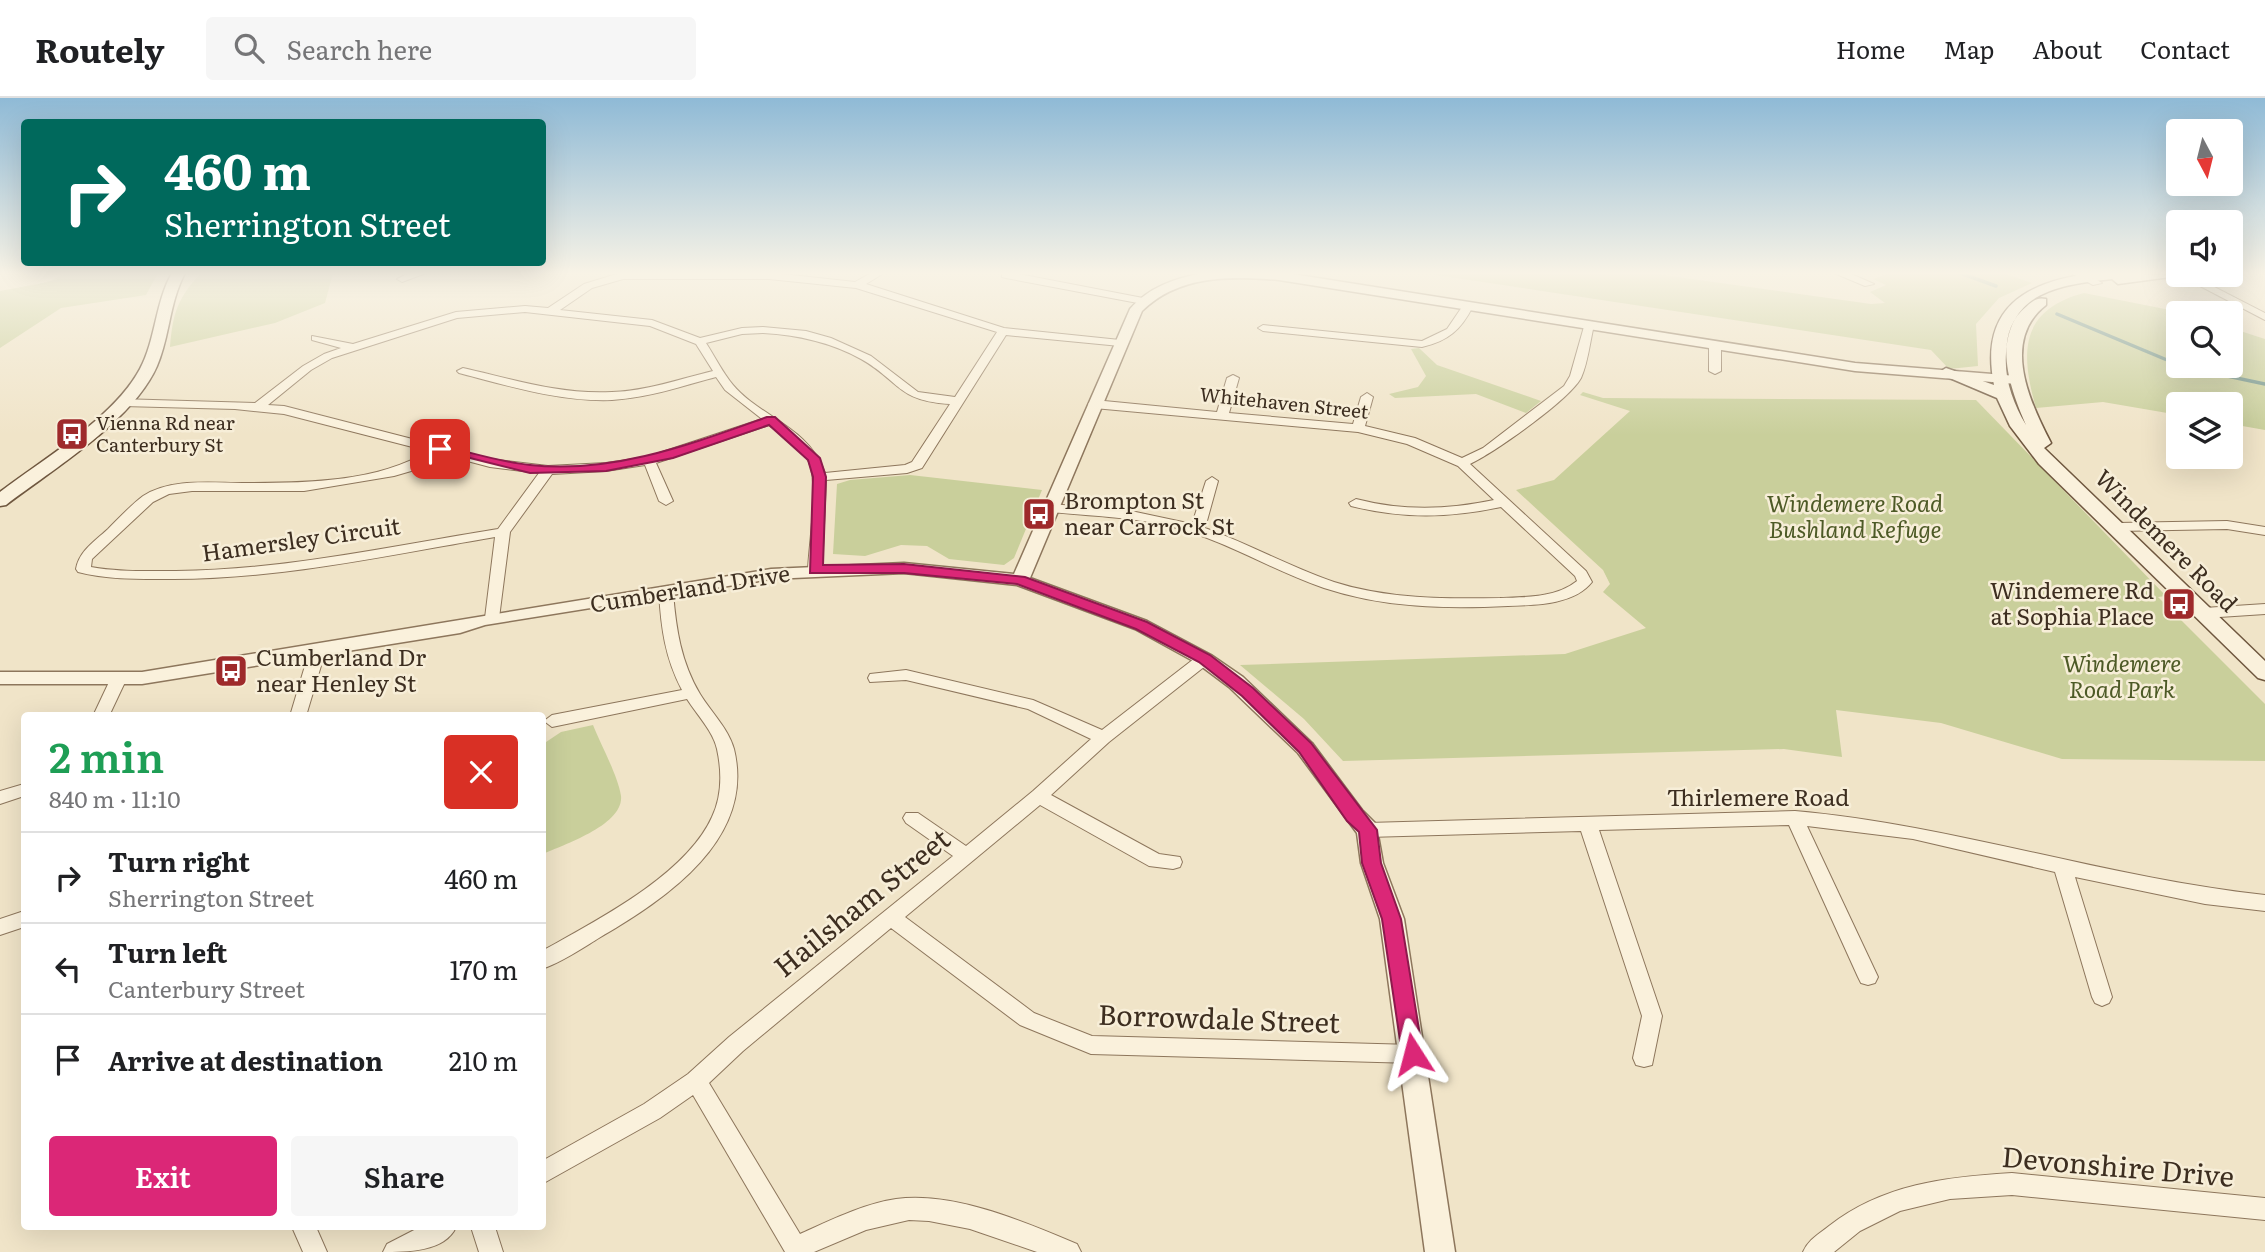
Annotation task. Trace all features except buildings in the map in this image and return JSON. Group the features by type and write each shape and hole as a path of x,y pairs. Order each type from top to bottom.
{"main road":[{"path":"0,500 123,402 149,367 161,327"},
{"name":"Windemere Road","path":"2002,327 1997,339 1999,377 2013,422 2046,460 2118,527 2265,673"},
{"name":"Windemere Road","path":"2018,327 2015,350 2017,380 2025,411 2063,474"},
{"path":"1946,373 1969,379 2003,395"}],"street":[{"path":"258,407 307,368 354,348 419,327"},
{"path":"657,327 700,342 746,330 778,329 849,350 868,359 913,393 957,401"},
{"path":"990,327 1003,331 1120,343"},
{"path":"1020,580 1128,327"},
{"path":"1264,328 1422,344 1443,339 1457,327"},
{"path":"1462,463 1487,451 1568,388 1576,376 1589,327"},
{"path":"1601,327 1883,371 1946,373 2017,380"},
{"path":"820,477 907,469 917,465 1003,331"},
{"path":"316,338 354,348"},
{"path":"700,342 729,388 814,458 820,477 815,570"},
{"path":"1715,345 1715,371"},
{"path":"463,371 581,396 639,393 719,373"},
{"path":"1222,416 1233,378"},
{"path":"1358,428 1367,397"},
{"path":"123,402 258,407 319,418 509,466 548,470 606,467 649,461 771,420"},
{"name":"Whitehaven Street","path":"1094,404 1358,428 1411,442 1462,463 1581,574 1585,582 1573,590 1524,601 1435,604 1400,601 1329,584 1197,530"},
{"name":"Hamersley Circuit","path":"440,449 413,466 389,473 303,487 192,487 166,491 148,499 85,558 83,569 99,573 198,576 253,572 503,533"},
{"path":"649,461 666,500"},
{"path":"492,618 503,533 548,470"},
{"path":"1051,508 1140,516 1197,530 1212,481"},
{"path":"1356,503 1388,513 1417,515 1448,514 1504,502"},
{"path":"2118,527 2227,525 2265,531"},
{"name":"Cumberland Drive","path":"0,678 118,680 318,649 492,618 815,570 904,568 1020,580 1142,625 1204,659 1236,682 1305,748 1354,817 1368,830"},
{"path":"546,959 613,919 686,867 707,845 723,817 729,797 731,775 725,747 691,693 671,650 666,592"},
{"path":"2204,613 2265,609"},
{"path":"299,712 318,649"},
{"name":"Hailsham Street","path":"546,1171 652,1111 696,1082 736,1044 967,856 1104,738 1204,659"},
{"path":"876,678 906,675 1033,705 1104,738"},
{"path":"103,712 118,680"},
{"path":"546,724 691,693"},
{"path":"0,798 21,791"},
{"path":"1039,796 1156,861 1174,862"},
{"path":"912,818 967,856"},
{"path":"1795,818 1868,977"},
{"name":"Thirlemere Road","path":"1368,830 1795,818 1872,825 2211,899 2265,903"},
{"path":"1588,824 1652,1016 1644,1058"},
{"path":"1368,830 1371,863 1392,919 1440,1252"},
{"path":"2063,868 2102,998"},
{"name":"Borrowdale Street","path":"892,918 1027,1019 1091,1045 1413,1054"},
{"path":"0,927 21,920"},
{"path":"696,1082 798,1250 870,1217 908,1209 948,1212 1069,1252"},
{"name":"Devonshire Drive","path":"1829,1248 1852,1223 1897,1200 1950,1188 2012,1184 2265,1209"},
{"path":"305,1230 315,1252"},
{"path":"395,1252 438,1230"},
{"path":"484,1230 491,1252"}],"green space":[{"path":"0,327 32,327 0,348"},
{"path":"173,327 258,327 170,347"},
{"path":"1778,327 1976,327 1978,366 1949,369 1931,350"},
{"path":"2034,327 2166,327 2166,378 2243,378 2243,332 2265,339 2265,430 2243,426 2243,392 2166,392 2166,413 2103,402 2036,408 2027,351"},
{"path":"1419,348 1437,365 1541,401 1526,413 1476,394 1395,398 1389,394 1418,387 1426,376 1411,349"},
{"path":"1583,392 1603,398 1976,400 2166,596 2158,597 2265,704 2265,761 2062,759 1941,723 1836,710 1842,757 1784,749 1343,761 1304,719 1240,665 1565,654 1646,628 1603,592 1610,584 1603,570 1516,490 1554,480 1630,411 1580,395"},
{"path":"910,475 1042,490 1014,558 1004,565 949,559 927,546 901,545 865,556 833,554 837,484 850,480"},
{"path":"593,725 621,796 613,816 603,825 546,853 546,742 561,732"}],"waterway":[{"path":"2088,327 2166,360"},
{"path":"2237,378 2265,384"}],"place":[{"name":"Vienna Rd near Canterbury St","path":"72,434"},
{"name":"Brompton St near Carrock St","path":"1039,514"},
{"name":"Windemere Rd at Sophia Place","path":"2179,604"},
{"name":"Cumberland Dr near Henley St","path":"231,671"}],"route":[{"path":"440,449 509,466 573,470 649,461 771,420 814,458 820,477 815,570 904,568 1020,580 1142,625 1204,659 1248,692 1305,748 1354,817 1368,830 1371,863 1392,919 1413,1054"}],"park label":[{"name":"Windemere Road Bushland Refuge","path":"1855,517"},
{"name":"Windemere Road Park","path":"2122,677"}]}
